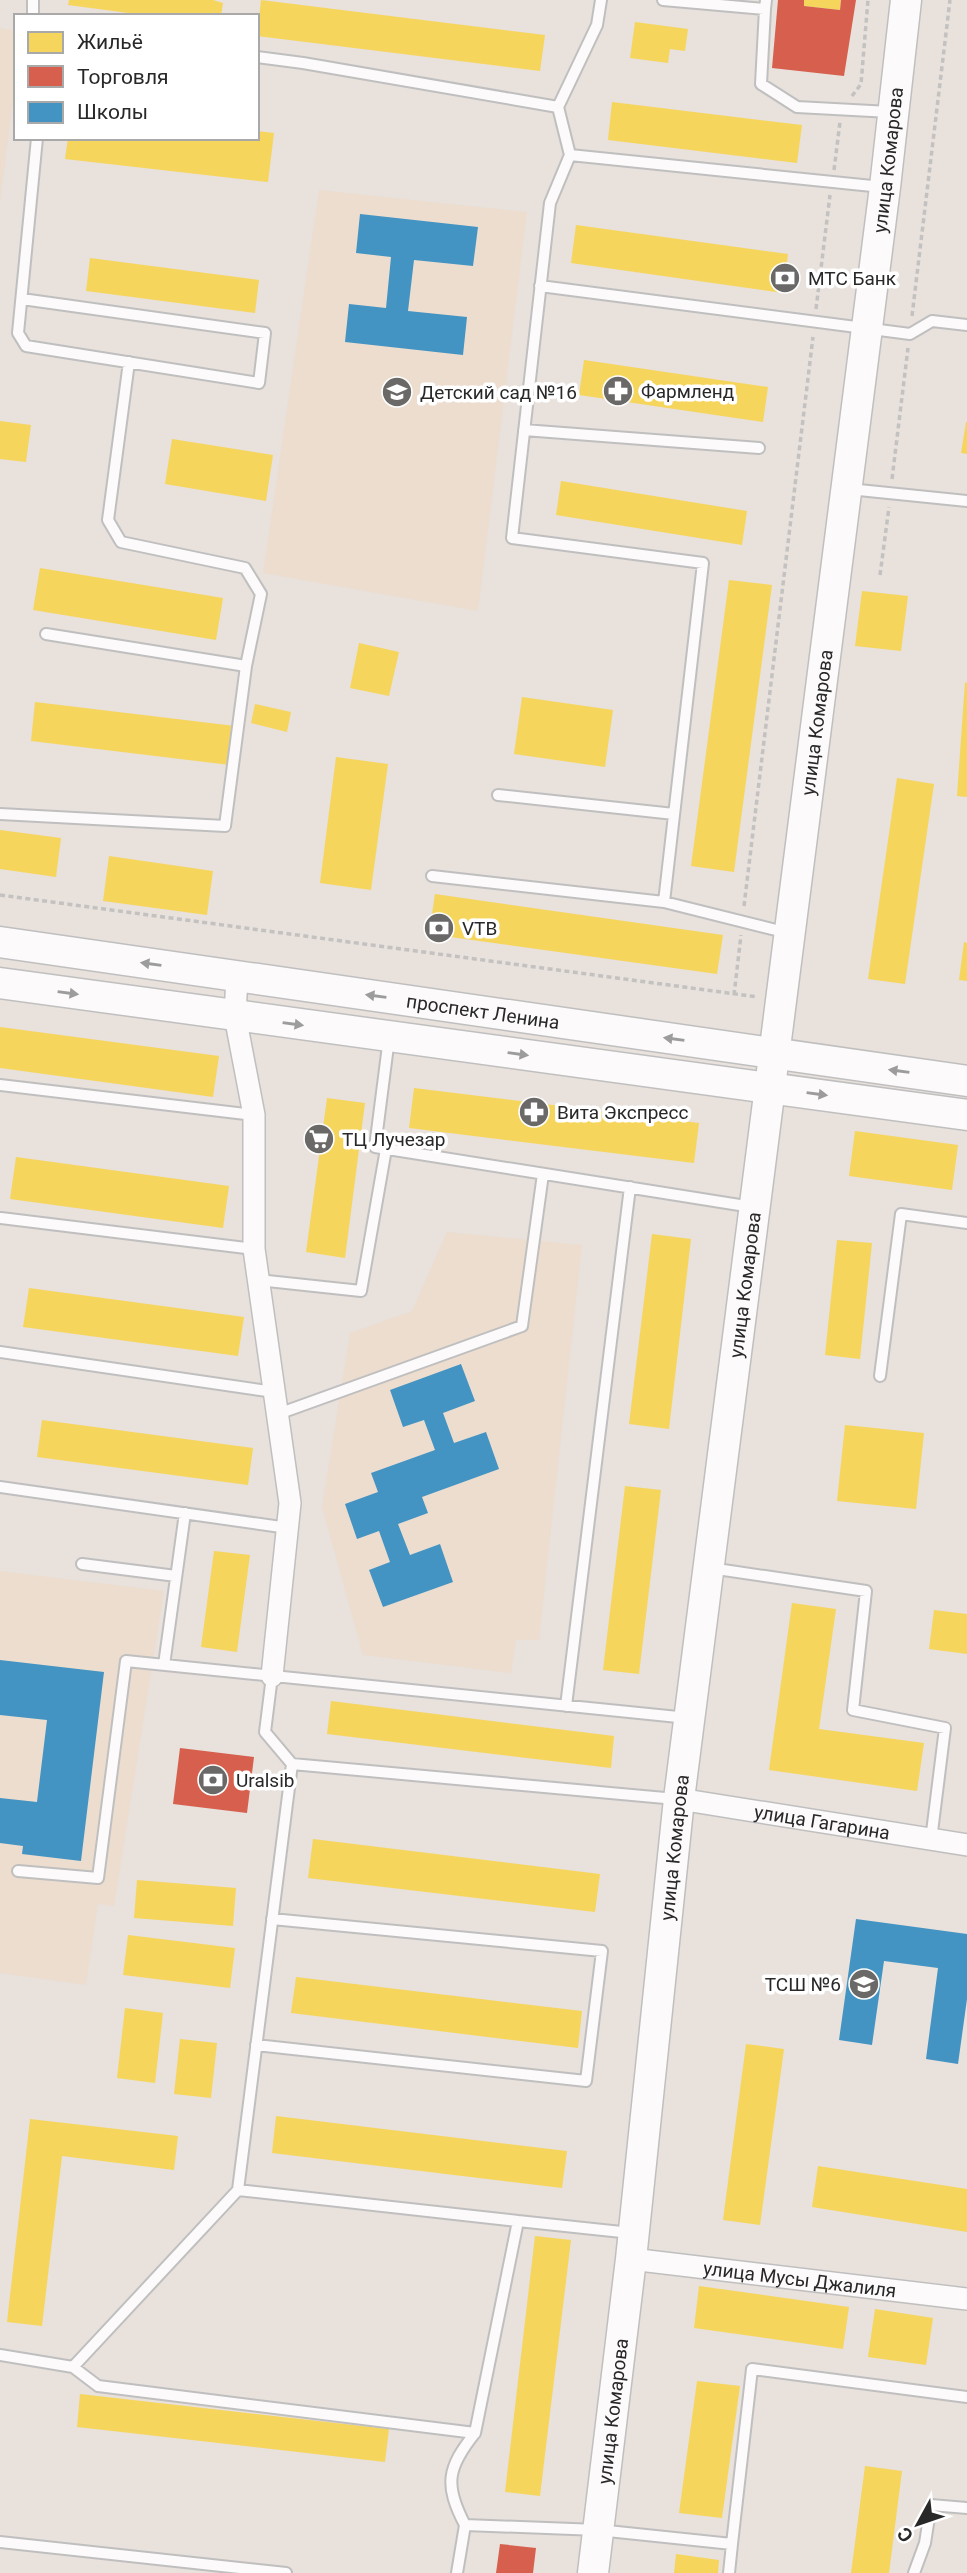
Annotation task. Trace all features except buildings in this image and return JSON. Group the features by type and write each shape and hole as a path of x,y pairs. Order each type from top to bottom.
{"street":[{"name":"улица Комарова","path":"593,2573 632,2246 679,1799 867,328 868,293 885,187 906,0"},
{"name":"проспект Ленина","path":"0,943 967,1081"},
{"path":"237,976 235,1016 254,1115 254,1249 290,1503 272,1676"},
{"name":"проспект Ленина","path":"0,983 967,1115"},
{"name":"улица Гагарина","path":"679,1799 967,1845"},
{"name":"улица Мусы Джалиля","path":"632,2246 967,2300"}],"lane":[{"path":"601,0 597,25 558,107 570,155 550,203 512,538 703,563 664,902"},
{"path":"663,0 766,4 761,83 797,107 893,112"},
{"path":"259,57 558,107"},
{"path":"22,299 265,333 259,383 26,346 18,333 37,140"},
{"path":"570,155 885,187"},
{"path":"540,286 910,334 932,321 967,325"},
{"path":"0,814 225,826 246,666 261,594 245,568 121,542 108,520 129,362"},
{"path":"524,430 758,448"},
{"path":"846,488 967,501"},
{"path":"46,634 246,666"},
{"path":"499,795 674,814"},
{"path":"432,876 664,902 789,934"},
{"path":"389,1037 375,1147 754,1207"},
{"path":"0,1085 254,1115"},
{"path":"258,1280 361,1291 386,1149"},
{"path":"278,1414 522,1326 543,1174"},
{"path":"566,1706 630,1188"},
{"path":"880,1376 901,1214 967,1223"},
{"path":"2,1218 254,1249"},
{"path":"0,1352 274,1392"},
{"path":"0,1487 288,1528"},
{"path":"164,1665 185,1513"},
{"path":"82,1564 176,1576"},
{"path":"708,1568 866,1591 853,1710 945,1728 931,1840"},
{"path":"18,1871 98,1878 126,1661 689,1718"},
{"path":"272,1676 265,1732 292,1764 679,1799"},
{"path":"73,2367 238,2190 292,1764"},
{"path":"256,2045 586,2081 602,1951 272,1919"},
{"path":"238,2190 518,2221 632,2246"},
{"path":"457,2573 465,2525 453,2501 451,2481 454,2464 475,2433 518,2221"},
{"path":"0,2355 73,2367 97,2386 475,2433"},
{"path":"729,2573 752,2369 967,2397"},
{"path":"914,2573 925,2543 931,2505 967,2508"},
{"path":"465,2525 598,2530 732,2544"},
{"path":"0,2543 286,2573"}],"path":[{"path":"734,995 832,182 842,109 860,84 868,0"},
{"path":"880,575 950,0"},
{"path":"0,895 760,997"}],"shaded area":[{"path":"0,28 14,31 14,92 0,201"},
{"name":"Детский сад №16","path":"319,190 527,212 478,611 263,573"},
{"path":"447,1232 582,1245 539,1640 516,1640 511,1673 363,1655 322,1507 350,1333 412,1311"},
{"path":"0,1571 164,1591 114,1906 98,1904 86,1985 0,1973"}],"place":[{"name":"МТС Банк","path":"785,278"},
{"name":"Фармленд","path":"618,391"},
{"name":"Детский сад №16","path":"397,392"},
{"name":"VTB","path":"439,928"},
{"name":"Вита Экспресс","path":"534,1112"},
{"name":"ТЦ Лучезар","path":"319,1139"},
{"name":"Uralsib","path":"213,1780"},
{"name":"ТСШ №6","path":"864,1984"}]}
